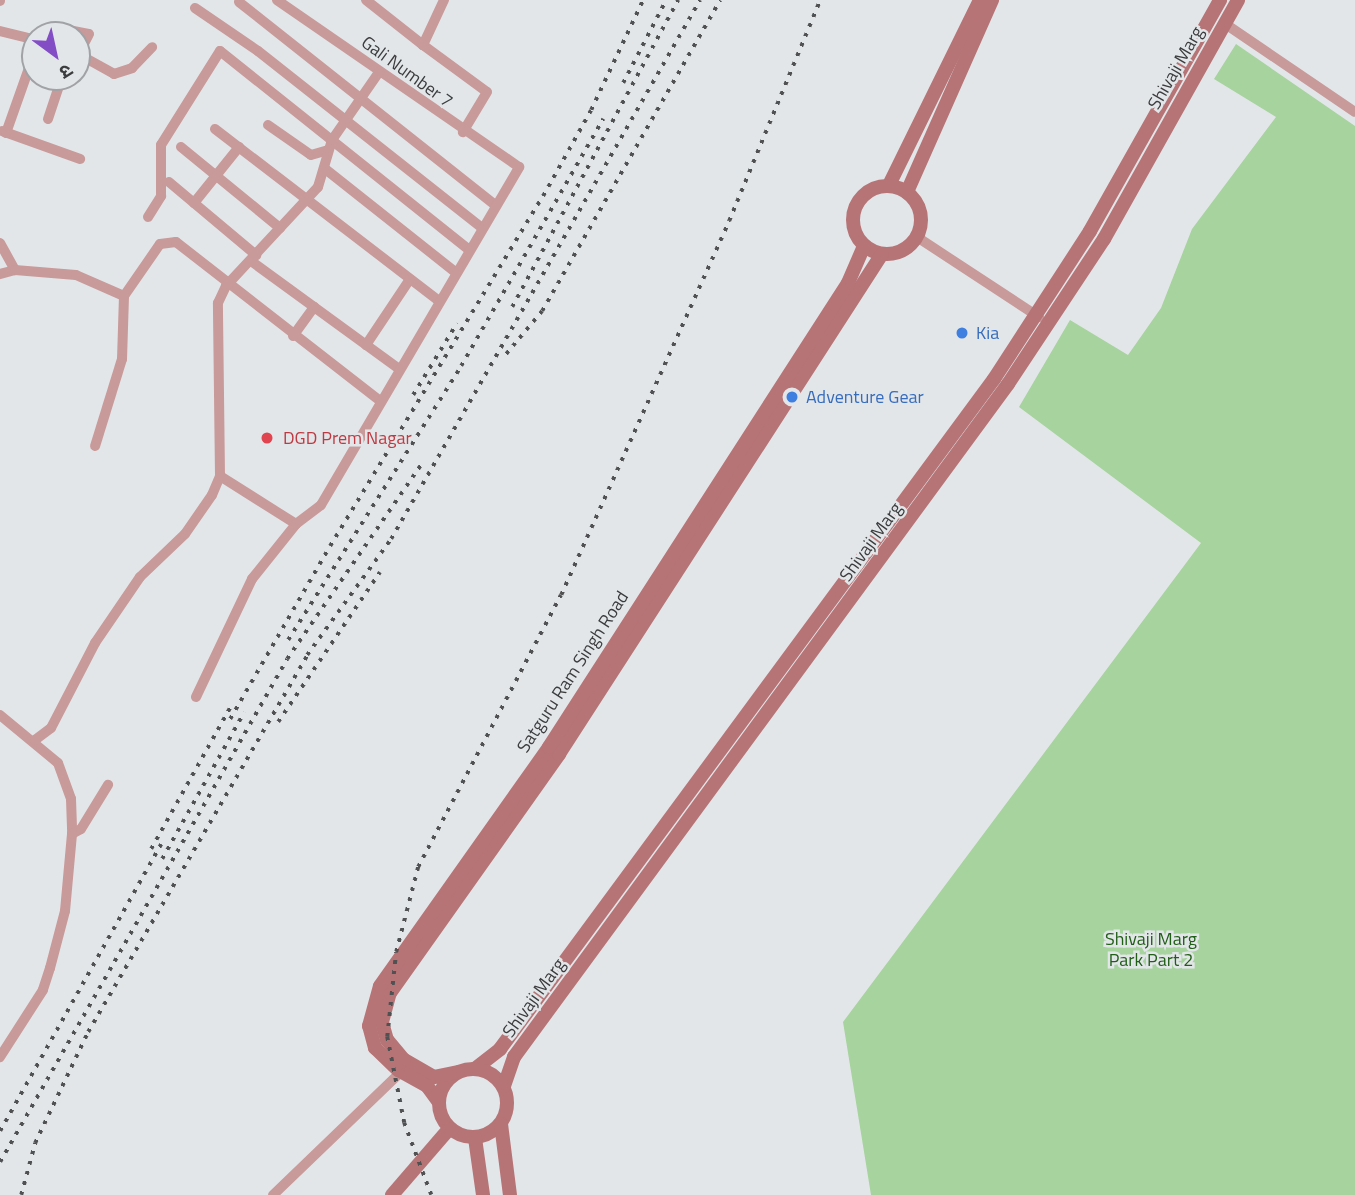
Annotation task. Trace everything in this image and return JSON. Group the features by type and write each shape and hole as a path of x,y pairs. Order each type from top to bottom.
{"main road":[{"path":"889,185 980,0"},
{"path":"907,192 992,0"},
{"name":"Shivaji Marg","path":"504,1086 514,1057 867,581 1043,319 1220,0"},
{"name":"Shivaji Marg","path":"476,1068 500,1049 1104,239 1238,0"},
{"path":"889,185 907,192 919,212 917,237 896,253 882,254 864,246 855,233 857,203 865,193 889,185"},
{"name":"Satguru Ram Singh Road","path":"438,1101 427,1086 401,1072 374,1048 369,1026 380,986 549,747 848,284 864,246"},
{"name":"Satguru Ram Singh Road","path":"458,1072 434,1077 404,1060 387,1040 382,1022 390,993 559,754 882,254"},
{"path":"501,1124 475,1138 449,1129 438,1101 444,1084 458,1072 476,1068 492,1074 504,1086 507,1112 501,1124 510,1195"},
{"path":"392,1195 449,1129"},
{"path":"475,1138 483,1195"}],"street":[{"name":"Gali Number 7","path":"278,0 463,132 519,167 496,206"},
{"path":"294,10 300,0"},
{"path":"366,0 423,46 487,92 463,132"},
{"path":"423,46 444,0"},
{"path":"195,697 252,579 296,524 321,505 379,400 496,206 239,2"},
{"path":"195,8 258,51 482,228"},
{"path":"1224,23 1355,112"},
{"path":"0,31 21,36"},
{"path":"91,63 114,74 132,68 152,47"},
{"path":"148,217 161,196 161,145 220,51 468,249"},
{"path":"35,740 51,728 95,643 140,577 206,508 220,476 215,335 218,303 226,286 320,183 332,140 379,72"},
{"path":"21,86 3,132 80,159"},
{"path":"48,119 57,91"},
{"path":"268,125 311,155 328,150"},
{"path":"215,128 439,301"},
{"path":"181,147 280,228"},
{"path":"194,203 239,147"},
{"path":"324,168 455,272"},
{"path":"169,182 253,258 399,369"},
{"path":"917,237 1043,319"},
{"path":"95,446 122,359 124,296 160,244 170,240 226,286 379,400"},
{"path":"0,243 15,270"},
{"path":"0,274 15,270 76,275 124,296"},
{"path":"366,345 410,279"},
{"path":"293,336 314,307"},
{"path":"220,476 296,524"},
{"path":"0,715 35,740 58,763 71,799 72,834 65,911 43,990 0,1057"},
{"path":"72,834 81,829 108,785"},
{"path":"273,1195 401,1072"}],"green space":[{"name":"Shivaji Marg Park Part 2","path":"1236,44 1355,126 1355,1195 871,1195 843,1022 1201,543 1019,407 1070,320 1128,355 1161,308 1192,229 1276,117 1214,79"}],"railway":[{"path":"230,719 330,546 543,196 591,110 643,0"},
{"path":"623,83 666,0"},
{"path":"512,307 678,0"},
{"path":"21,1195 35,1143 88,1032 307,655 391,539 700,0"},
{"path":"506,354 542,311 720,0"},
{"path":"431,1195 404,1123 387,1037 396,952 418,867 561,595 729,221 820,0"},
{"path":"288,640 461,366 603,119"},
{"path":"413,395 457,323"},
{"path":"0,1162 287,659 423,462"},
{"path":"278,722 380,572"},
{"path":"151,849 231,706"},
{"path":"162,859 244,712"},
{"path":"0,1131 161,844"}],"place":[{"name":"Kia","path":"962,333"},
{"name":"Adventure Gear","path":"792,397"},
{"name":"DGD Prem Nagar","path":"267,438"}]}
